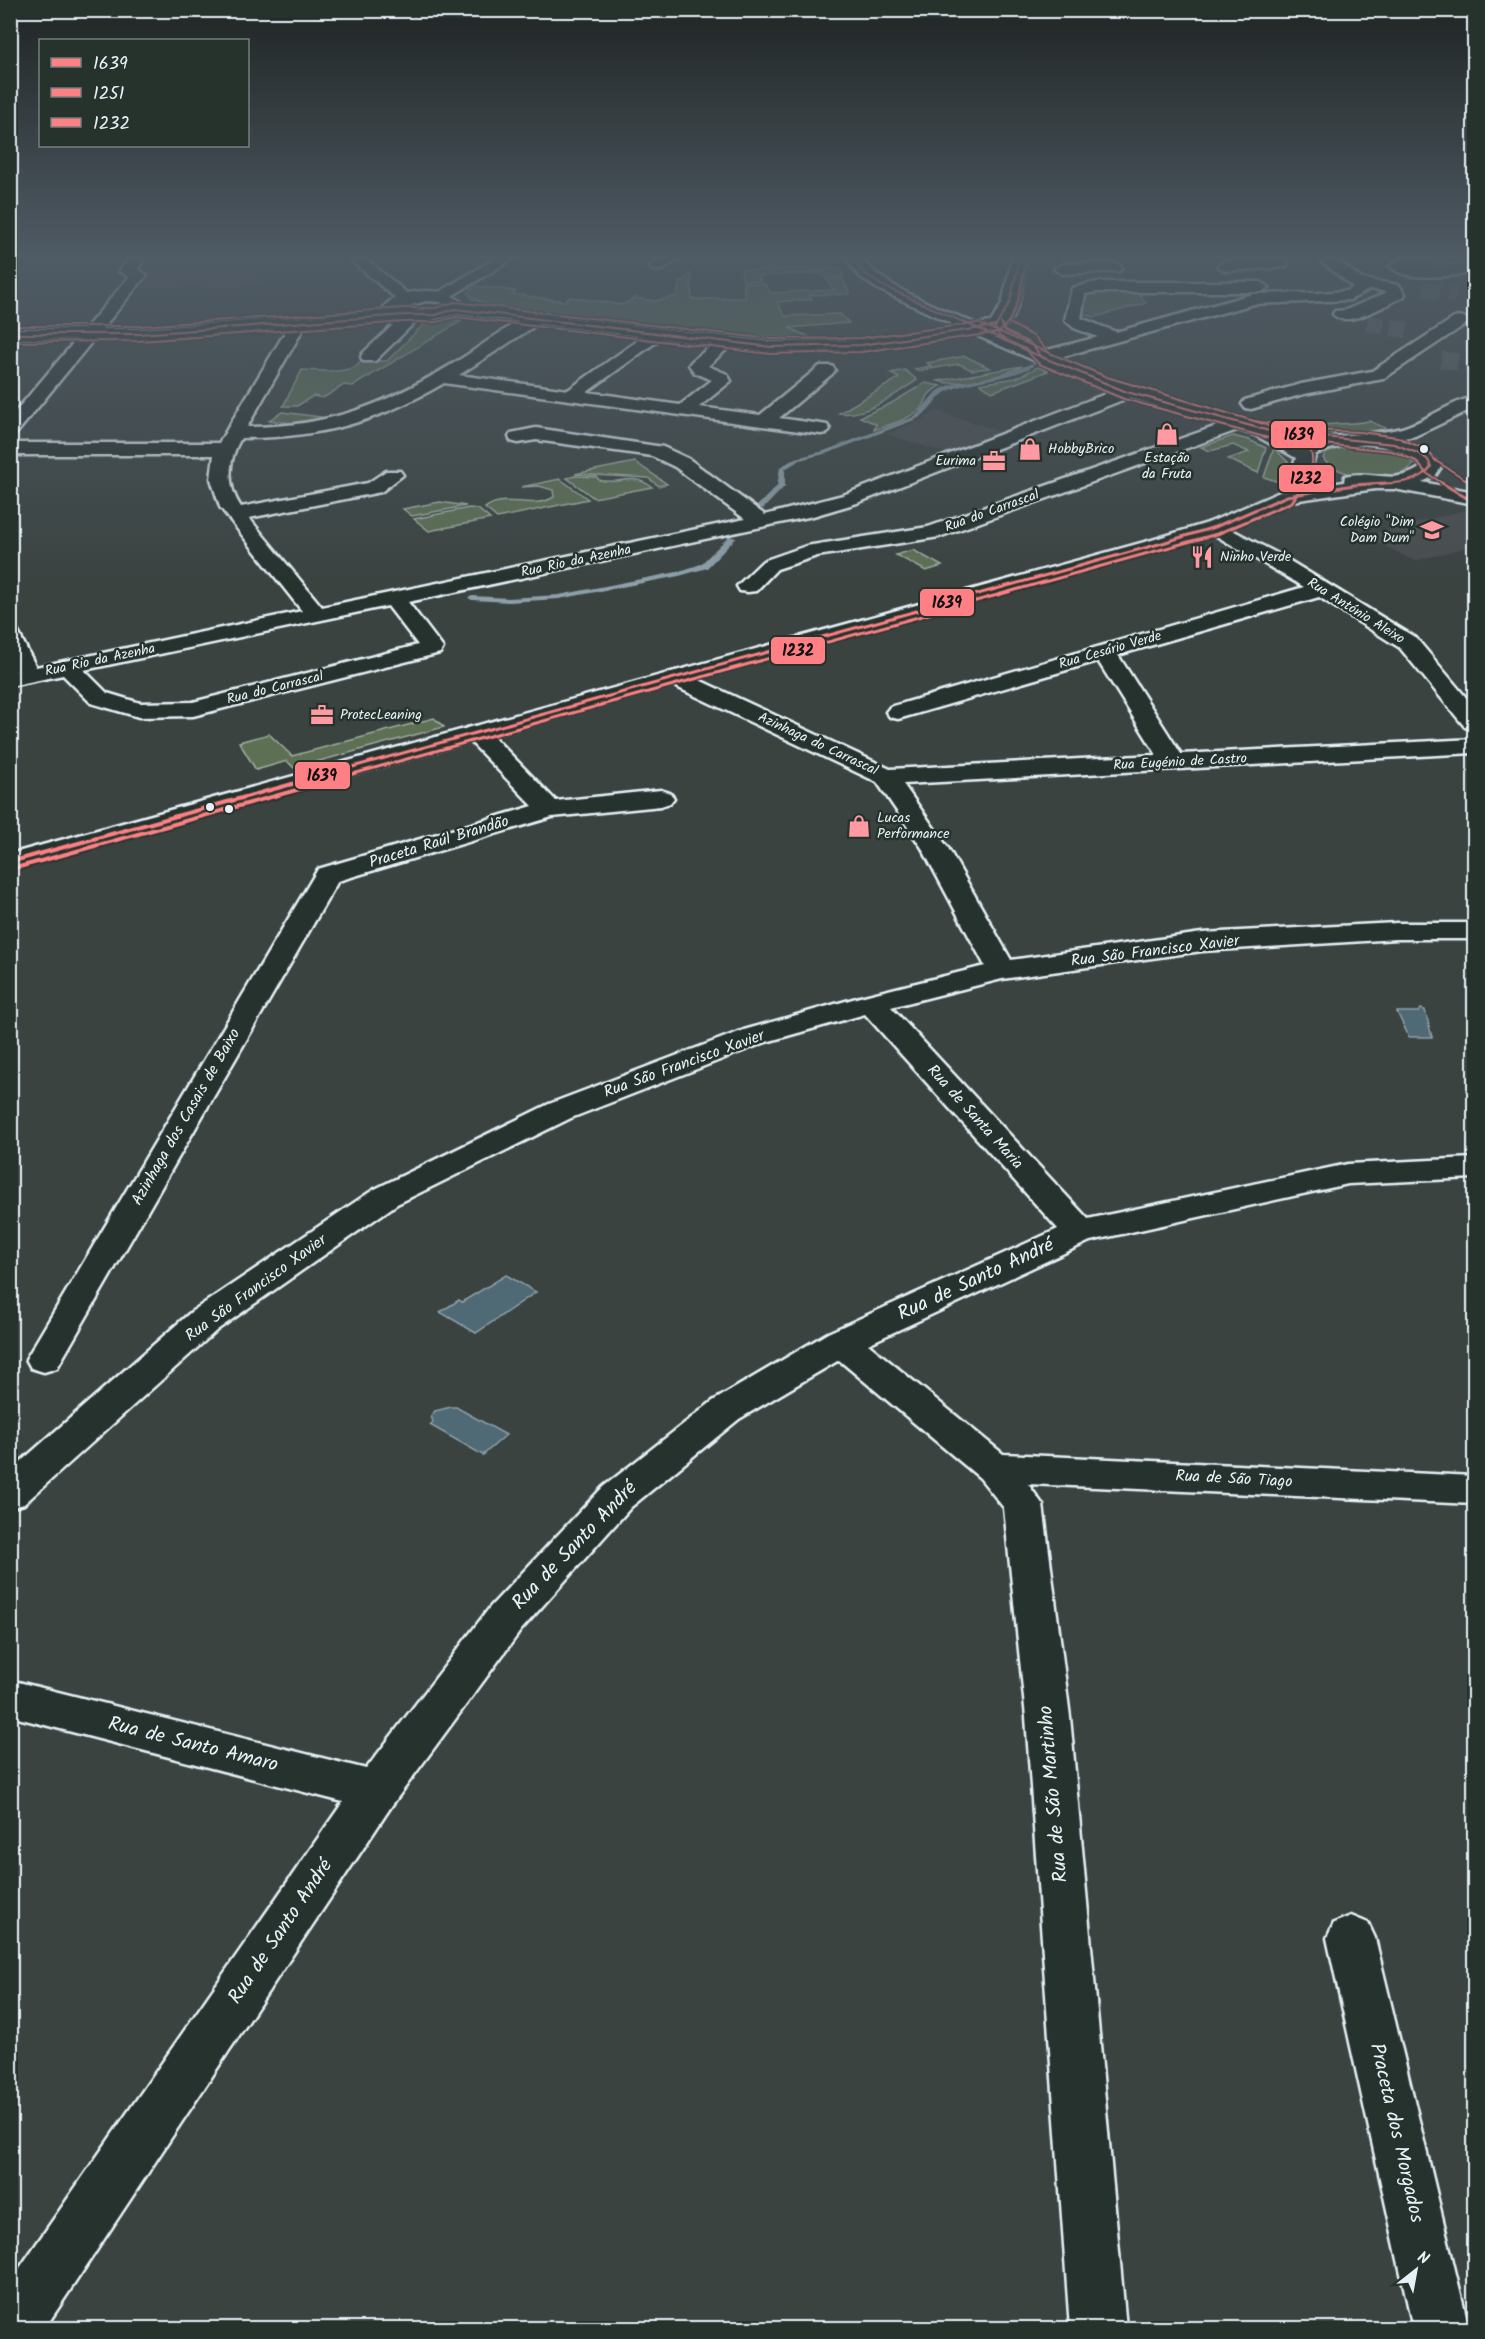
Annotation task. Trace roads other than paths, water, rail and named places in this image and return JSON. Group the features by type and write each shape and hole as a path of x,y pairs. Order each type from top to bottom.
{"street":[{"path":"10,430 65,364"},
{"path":"275,364 225,449 219,472 220,483 224,495 237,514 317,615"},
{"path":"235,432 293,431 327,425 398,402 466,364"},
{"path":"572,395 615,364"},
{"path":"684,410 722,381 721,378 699,368 699,364"},
{"path":"1059,364 1127,392 1244,426 1297,436 1394,444 1420,454 1474,496"},
{"path":"1251,404 1301,389 1377,375 1400,364"},
{"path":"764,421 826,370"},
{"path":"444,378 821,429"},
{"name":"Rua Rio da Azenha","path":"20,677 762,522 843,501 1127,392"},
{"path":"1287,496 1288,491 1301,475 1306,457 1314,447 1408,432 1474,402"},
{"path":"10,862 1215,527 1287,496 1421,477 1428,472 1443,436 1474,418"},
{"path":"1244,426 1279,440 1306,457 1311,466 1322,472 1356,481 1474,496"},
{"name":"Rua do Carrascal","path":"748,586 770,566 813,550 932,533 1244,426"},
{"path":"518,438 536,434 656,451 682,464 762,522"},
{"path":"10,449 225,449"},
{"path":"237,514 374,488 393,475"},
{"name":"Rua António Aleixo","path":"1215,527 1274,559 1408,643 1474,722"},
{"name":"Rua Cesário Verde","path":"898,712 1322,589"},
{"name":"Rua do Carrascal","path":"68,667 99,698 139,710 193,709 432,648 394,599"},
{"path":"10,638 20,677"},
{"path":"1104,652 1174,763"},
{"name":"Azinhaga do Carrascal","path":"676,678 886,777 935,848 1002,970"},
{"path":"476,733 550,808"},
{"name":"Rua Eugénio de Castro","path":"886,777 1474,746"},
{"name":"Praceta Raúl Brandão","path":"328,875 550,808 661,798"},
{"name":"Azinhaga dos Casais de Baixo","path":"44,1359 328,875"},
{"name":"Rua São Francisco Xavier","path":"10,1494 204,1321 385,1197 560,1110 755,1036 871,1003 1002,970 1202,942 1397,931 1474,931"},
{"name":"Rua de Santa Maria","path":"871,1003 1080,1232"},
{"name":"Rua de Santo André","path":"12,2328 376,1791 506,1618 617,1497 726,1410 841,1342 1080,1232 1348,1174 1474,1168"},
{"name":"Rua de São Martinho","path":"841,1342 994,1468 1023,1505 1048,1717 1098,2328"},
{"name":"Rua de São Tiago","path":"994,1468 1474,1490"},
{"name":"Rua de Santo Amaro","path":"10,1698 376,1791"},
{"name":"Praceta dos Morgados","path":"1351,1938 1441,2328"}],"water":[{"path":"1421,1009 1425,1010 1432,1037 1409,1037 1397,1012 1418,1012"},
{"path":"506,1275 536,1292 476,1333 440,1312 459,1300 462,1302"},
{"path":"456,1407 506,1435 483,1455 430,1425 433,1422 431,1416 435,1411"}],"waterway":[{"path":"760,507 781,486 782,468 798,459 826,452 915,418 926,410 936,395 944,390 966,383 1011,375 1032,365"},
{"path":"472,598 509,600 559,597 679,574 704,566 732,538"}],"tunnel":[{"path":"1469,364 1474,365"}],"place":[{"name":"Estação da Fruta","path":"1167,434"},
{"name":"HobbyBrico","path":"1030,449"},
{"name":"Eurima","path":"994,461"},
{"name":"Colégio \"Dim Dam Dum\"","path":"1432,530"},
{"name":"Ninho Verde","path":"1202,557"},
{"name":"ProtecLeaning","path":"322,715"},
{"name":"Lucas Performance","path":"859,826"}]}
